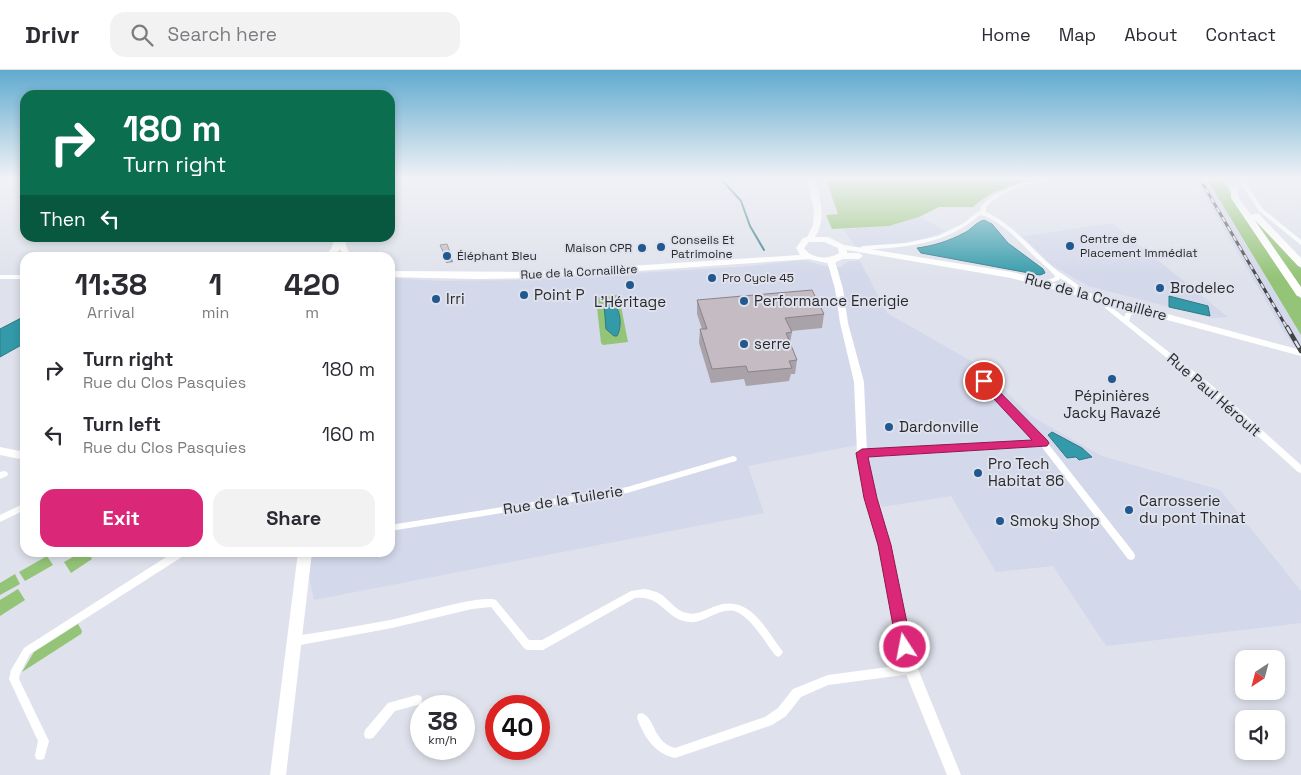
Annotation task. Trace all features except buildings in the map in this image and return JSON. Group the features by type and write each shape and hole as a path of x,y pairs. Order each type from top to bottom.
{"main road":[{"path":"818,212 819,224 825,239"},
{"path":"1245,212 1301,294"},
{"path":"1254,212 1301,264"},
{"path":"810,239 819,224"},
{"path":"810,239 832,241 842,252 831,261"},
{"name":"Rue de la Cornaillère","path":"743,261 787,252 810,239"},
{"path":"1278,240 1301,259"},
{"path":"801,245 801,251 808,257"},
{"name":"Rue de la Cornaillère","path":"842,252 888,256 984,270 1037,281 1299,352"},
{"name":"Rue de la Cornaillère","path":"395,272 476,276 543,274 808,257 831,261"},
{"path":"278,775 305,557"}],"street":[{"path":"1263,212 1301,243"},
{"path":"863,248 926,242 953,231 979,213 982,213 995,219 1052,269 1079,288 1082,293"},
{"path":"831,261 859,382 862,453 870,498 882,534 905,647 911,669 954,775"},
{"path":"1037,281 1047,282 1057,279 1058,276 1052,269"},
{"path":"0,277 20,277"},
{"name":"Rue Paul Héroult","path":"1105,299 1107,306 1212,390 1301,470"},
{"path":"1126,320 1128,314 1144,310"},
{"path":"972,370 1043,443 1131,556"},
{"path":"862,453 887,454 1043,443"},
{"path":"0,451 20,455"},
{"name":"Rue de la Tuilerie","path":"395,527 627,490 733,459"},
{"path":"0,519 20,509"},
{"path":"40,755 44,741 14,679 15,673 27,651 174,557"},
{"path":"296,641 392,624 472,605 493,603 527,645 543,645 634,594 643,592 651,593 678,614 689,619 732,606 739,608 747,614 778,652"},
{"path":"642,718 659,747 666,752 675,753 776,718 797,693 828,680 911,669"},
{"path":"369,734 392,707 410,702"}],"shaded area":[{"path":"1214,212 1227,212 1301,335 1301,350 1296,348 1285,334"},
{"path":"920,217 946,231 927,238 903,243 856,247 843,229 889,226"},
{"path":"1112,223 1228,317 1212,318 1088,286 1052,265 1024,238 1019,237"},
{"path":"804,260 828,267 840,267 849,261 860,261 887,313 980,366 1031,416 1102,456 1220,490 1301,591 1301,623 1106,646 1053,566 996,572 951,496 882,507 857,445 748,466 764,513 314,600 305,557 395,557 395,278 440,281 523,280 749,266"}],"green space":[{"path":"837,212 929,212 889,226 832,229 826,215 838,214"},
{"path":"1227,212 1244,212 1301,299 1301,335"},
{"path":"1247,212 1301,268 1301,290"},
{"path":"619,296 628,342 603,345 601,343 596,299 598,297"},
{"path":"45,557 48,557 53,565 25,581 19,572"},
{"path":"73,557 91,557 92,559 71,573 64,562"},
{"path":"15,574 20,584 0,595 0,583"},
{"path":"18,589 25,600 0,616 0,600"},
{"path":"78,624 82,631 81,634 22,672 34,652"}],"water":[{"path":"984,220 992,224 1008,243 1043,269 1045,273 1040,275 921,253 917,248 953,238 967,232 978,222"},
{"path":"1169,296 1208,306 1210,316 1169,307"},
{"path":"606,301 615,305 618,310 620,326 617,336 614,336 606,329 604,304"},
{"path":"20,319 20,346 0,357 0,329"},
{"path":"1052,432 1082,448 1092,457 1079,460 1076,457 1067,458 1048,435"}],"waterway":[{"path":"745,212 750,226 764,250"}],"railway":[{"path":"1219,212 1287,328"},
{"path":"1287,327 1301,351"}],"place":[{"name":"Centre de Placement Immédiat","path":"1070,246"},
{"name":"Conseils Et Patrimoine","path":"661,247"},
{"name":"Maison CPR","path":"642,248"},
{"name":"Éléphant Bleu","path":"447,256"},
{"name":"Pro Cycle 45","path":"712,278"},
{"name":"L'Héritage","path":"630,285"},
{"name":"Brodelec","path":"1160,288"},
{"name":"Point P","path":"524,295"},
{"name":"Irri","path":"436,299"},
{"name":"Performance Enerigie","path":"744,301"},
{"name":"serre","path":"744,344"},
{"name":"Pépinières Jacky Ravazé","path":"1112,379"},
{"name":"Dardonville","path":"889,427"},
{"name":"Pro Tech Habitat 86","path":"978,473"},
{"name":"Carrosserie du pont Thinat","path":"1129,510"},
{"name":"Smoky Shop","path":"1000,521"}],"route":[{"path":"905,647 885,545 870,498 862,453 877,454 1043,443 984,381"}]}
